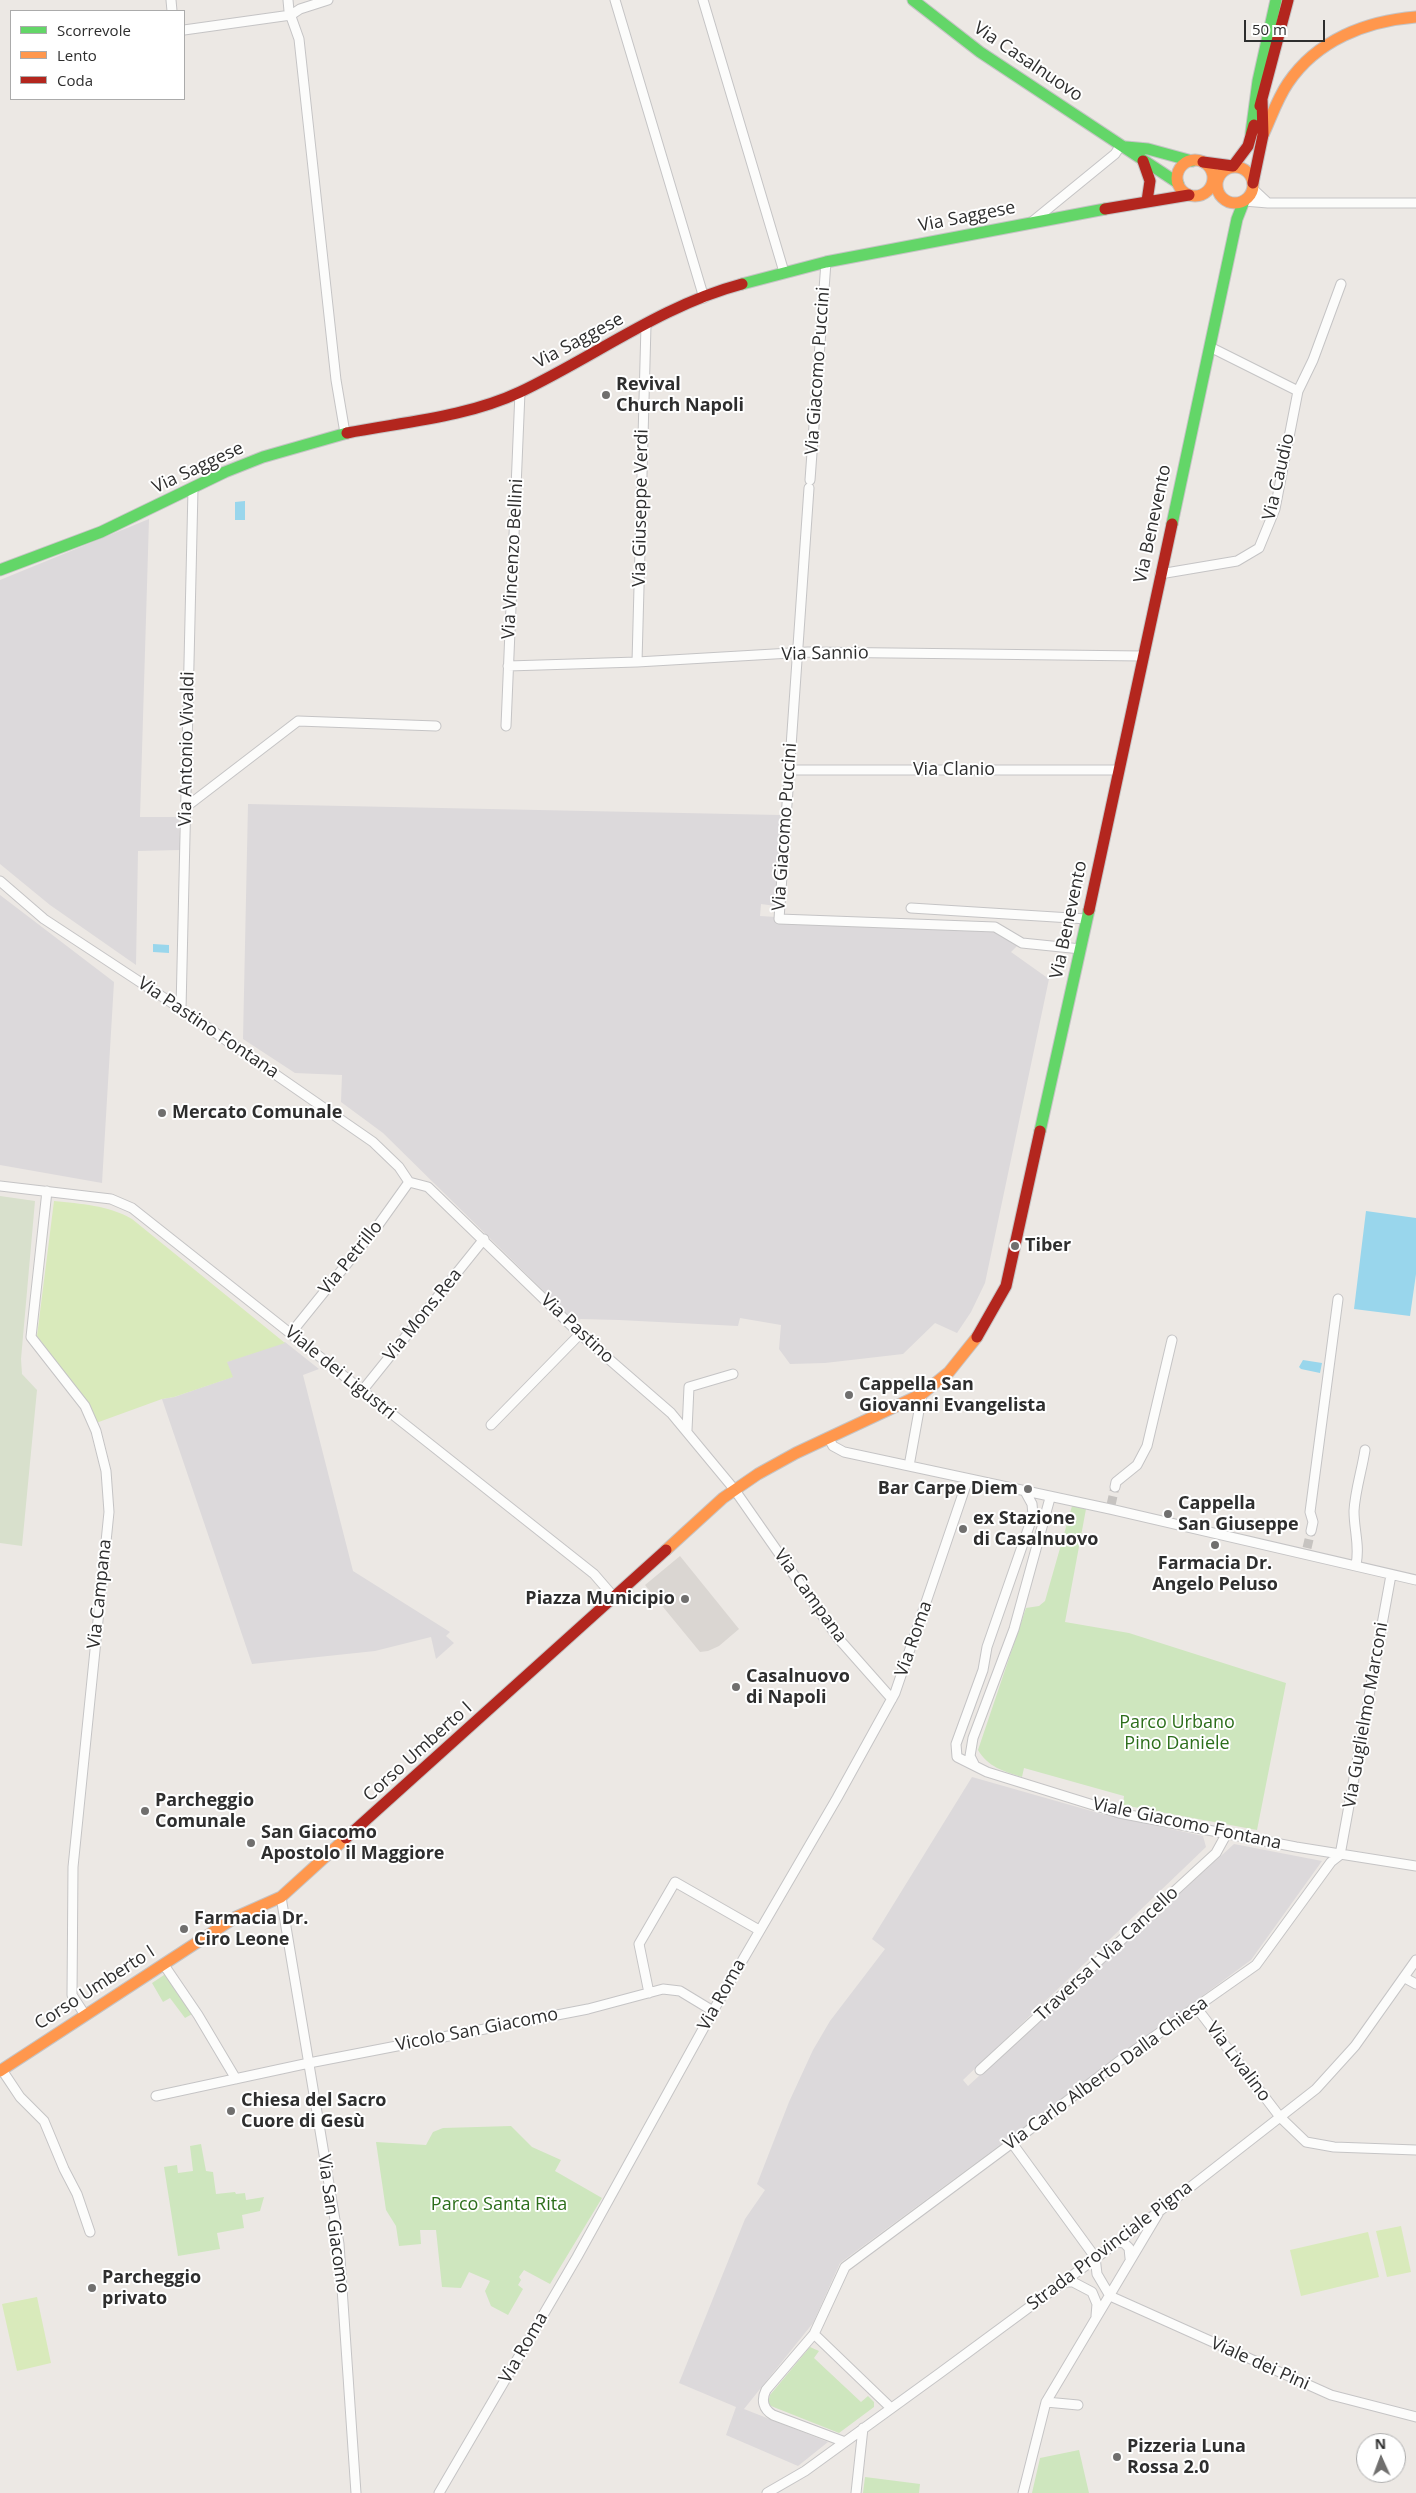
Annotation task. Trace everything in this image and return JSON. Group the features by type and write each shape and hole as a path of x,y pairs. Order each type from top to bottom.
{"main road":[{"name":"Via Casalnuovo","path":"914,0 980,52 1178,183"},
{"path":"1276,0 1258,81 1257,134 1253,186 1244,201 1230,202 1220,196 1216,186 1219,175 1233,166 1257,134 1288,83 1310,58 1356,27 1395,18 1416,16"},
{"path":"1257,134 1262,100 1288,0"},
{"path":"1124,146 1233,166 1248,172 1253,186"},
{"path":"1143,161 1151,190 1147,201"},
{"path":"1198,161 1213,174 1212,184 1206,192 1193,195 1180,188 1178,183 1179,171 1182,166 1198,161"},
{"path":"1147,201 1178,183"},
{"name":"Via Saggese","path":"0,570 101,532 192,490 225,472 263,457 344,433 445,415 494,402 520,392 646,325 728,288 826,262 1147,201 1193,195 1230,202"},
{"name":"Via Benevento","path":"734,1490 791,1457 922,1394 962,1357 978,1337 992,1316 1006,1286 1081,949 1142,656 1237,219 1244,201"},
{"path":"1230,202 1237,219"},
{"name":"Corso Umberto I","path":"1,2071 236,1918 281,1897 450,1747 613,1596 734,1490"}],"street":[{"path":"288,0 299,38 336,380 344,433"},
{"path":"185,30 291,15 300,9 328,0"},
{"path":"615,0 704,298"},
{"path":"703,0 784,272"},
{"path":"1031,223 1124,146"},
{"path":"1253,186 1268,203"},
{"path":"1244,201 1268,203 1416,203"},
{"name":"Via Giacomo Puccini","path":"826,262 779,920 995,927 1022,943 1081,949"},
{"name":"Via Caudio","path":"1160,574 1237,562 1259,548 1275,509 1298,391 1313,360 1341,284"},
{"name":"Via Giuseppe Verdi","path":"637,662 646,325"},
{"path":"1210,347 1298,391"},
{"name":"Via Vincenzo Bellini","path":"506,726 520,392"},
{"name":"Via Antonio Vivaldi","path":"181,1009 192,490"},
{"name":"Via Sannio","path":"508,666 637,662 797,653 1142,656"},
{"path":"186,807 298,721 436,726"},
{"name":"Via Clanio","path":"789,770 1118,770"},
{"name":"Via Pastino Fontana","path":"0,881 44,919 181,1009 373,1142 399,1167 409,1182"},
{"path":"911,908 1087,919"},
{"name":"Via Pastino","path":"409,1182 428,1186 580,1334 672,1413 734,1490"},
{"name":"Via Petrillo","path":"291,1333 379,1224 409,1182"},
{"name":"Viale dei Ligustri","path":"0,1186 112,1199 132,1208 594,1574 613,1596"},
{"name":"Via Campana","path":"47,1191 31,1337 85,1406 96,1431 106,1471 108,1512 73,1867 72,1995 85,2015"},
{"name":"Via Mons.Rea","path":"362,1391 484,1239"},
{"path":"1311,1531 1313,1522 1310,1512 1338,1298"},
{"path":"491,1425 580,1334"},
{"path":"1114,1488 1116,1482 1137,1465 1146,1446 1172,1340"},
{"path":"687,1430 689,1387 733,1374"},
{"path":"909,1466 922,1394"},
{"path":"829,1439 833,1446 844,1452 1050,1498 1110,1507 1307,1551 1391,1575 1416,1580"},
{"path":"1356,1565 1359,1550 1354,1524 1354,1508 1365,1450"},
{"name":"Via Roma","path":"439,2493 577,2257 713,2011 892,1700 968,1480"},
{"name":"Via Campana","path":"734,1490 838,1638 892,1700"},
{"name":"Viale Giacomo Fontana","path":"1026,1492 1032,1504 1033,1515 987,1647 983,1670 956,1744 957,1758 987,1772 1119,1813 1340,1855 1416,1866"},
{"path":"976,1766 970,1756 973,1738 1016,1622 1050,1498"},
{"name":"Via Guglielmo Marconi","path":"1340,1855 1391,1575"},
{"name":"Traversa I Via Cancello","path":"980,2070 1216,1853 1227,1833"},
{"name":"Via Carlo Alberto Dalla Chiesa","path":"814,2334 845,2266 1118,2062 1256,1964 1331,1862 1340,1855"},
{"path":"649,1993 639,1944 675,1882 759,1930"},
{"name":"Via San Giacomo","path":"281,1897 339,2244 356,2493"},
{"name":"Strada Provinciale Pigna","path":"768,2493 845,2442 1160,2210 1316,2089 1348,2054 1405,1978 1416,1960"},
{"path":"164,1965 198,2014 236,2078"},
{"path":"1405,1978 1416,1984"},
{"name":"Vicolo San Giacomo","path":"156,2096 309,2063 588,2009 649,1993 673,1989 713,2011"},
{"name":"Via Livalino","path":"1196,2007 1280,2117 1306,2142 1334,2147 1416,2150"},
{"path":"1,2071 20,2097 44,2120 64,2169 77,2194 90,2232"},
{"path":"1012,2143 1095,2257 1097,2274 1110,2296"},
{"path":"1023,2493 1046,2402 1160,2210"},
{"path":"1116,2242 1124,2243 1129,2248 1130,2258"},
{"path":"1061,2282 1073,2282 1092,2292 1097,2304 1096,2318"},
{"name":"Viale dei Pini","path":"1110,2296 1331,2395 1416,2416"},
{"path":"845,2442 773,2415 763,2404 766,2390 814,2334 891,2408"},
{"path":"1046,2402 1078,2405"},
{"path":"856,2493 863,2428"}],"shaded area":[{"path":"149,519 140,817 179,817 180,850 138,851 136,965 50,905 0,864 0,580"},
{"path":"248,804 780,815 776,906 761,904 760,916 994,930 1023,940 1011,952 1049,979 985,1283 971,1312 957,1333 935,1323 903,1354 825,1363 790,1364 779,1349 781,1325 740,1318 738,1326 619,1320 581,1319 574,1321 383,1133 341,1102 342,1075 295,1073 243,1039"},
{"path":"0,895 114,982 102,1183 0,1165"},
{"path":"285,1342 319,1369 303,1375 353,1571 450,1632 446,1636 454,1643 436,1659 431,1637 375,1651 252,1664 162,1399 174,1397 232,1377 226,1362"},
{"name":"Piazza Municipio","path":"680,1556 739,1629 719,1646 708,1651 700,1652 645,1585"},
{"path":"972,1777 1102,1814 1203,1836 1206,1847 963,2080 968,2086 1234,1844 1322,1861 1251,1960 840,2263 813,2323 744,2409 828,2442 798,2466 726,2435 736,2407 679,2383 745,2219 765,2190 757,2184 789,2102 813,2050 830,2021 885,1949 872,1939"}],"green space":[{"path":"0,1196 35,1201 21,1359 22,1374 37,1390 22,1546 0,1543"},
{"path":"54,1201 104,1208 132,1219 285,1343 227,1362 233,1377 174,1397 162,1399 96,1423 84,1398 37,1336"},
{"name":"Parco Urbano Pino Daniele","path":"1072,1506 1086,1509 1065,1622 1129,1633 1286,1683 1257,1830 1123,1805 1124,1796 1024,1768 1022,1777 1002,1770 986,1761 978,1750 1026,1608 1039,1606 1045,1601"},
{"path":"167,1973 194,2013 185,2018 170,1998 163,2002 152,1983"},
{"name":"Parco Santa Rita","path":"511,2126 532,2147 561,2160 555,2171 602,2198 550,2284 524,2270 519,2277 521,2280 518,2285 523,2289 508,2315 491,2306 485,2291 490,2281 469,2272 461,2288 442,2287 436,2230 420,2230 421,2244 399,2246 396,2226 386,2210 376,2142 426,2145 433,2132 443,2128"},
{"path":"201,2144 206,2171 213,2172 216,2194 245,2193 246,2200 264,2197 260,2211 242,2215 244,2228 217,2233 220,2249 178,2256 164,2167 177,2165 178,2173 193,2171 190,2146"},
{"path":"1401,2226 1411,2272 1387,2277 1376,2231"},
{"path":"1368,2232 1379,2277 1301,2296 1290,2250"},
{"path":"37,2297 51,2363 17,2371 2,2304"},
{"path":"810,2347 819,2351 814,2358 861,2402 868,2396 874,2402 874,2407 839,2433 771,2406 768,2403 770,2395"},
{"path":"1079,2450 1089,2493 1032,2493 1040,2458"},
{"path":"865,2477 920,2484 919,2493 863,2493"}],"water":[{"path":"245,501 245,520 235,520 235,502"},
{"path":"153,944 169,945 169,953 153,952"},
{"path":"1366,1211 1416,1218 1416,1274 1410,1316 1354,1309"},
{"path":"1303,1360 1322,1363 1320,1373 1301,1369 1299,1367"}],"tunnel":[{"path":"1111,1505 1115,1487"},
{"path":"1307,1548 1311,1531"}],"traffic: fast":[{"path":"913,0 980,52 1178,183"},
{"path":"1251,133 1258,81 1276,0"},
{"path":"1126,147 1148,149 1192,161"},
{"path":"1172,524 1237,219 1244,201"},
{"path":"742,284 826,262 1105,209"},
{"path":"0,570 101,532 225,472 263,457 347,433"},
{"path":"1040,1131 1089,910"}],"traffic: slow":[{"path":"1263,135 1284,89 1313,55 1328,44 1361,28 1397,19 1416,17"},
{"path":"1195,160 1207,166 1213,178 1207,190 1195,196 1183,190 1177,178 1183,166 1195,160"},
{"path":"1235,167 1242,168 1248,172 1252,178 1253,185 1252,192 1248,198 1242,202 1235,203 1228,202 1222,198 1218,192 1217,185 1218,178 1222,172 1228,168 1235,167"},
{"path":"666,1550 723,1498 758,1474 796,1453 922,1394 949,1372 977,1337"},
{"path":"0,2071 236,1917 281,1897 346,1838"}],"traffic: jam":[{"path":"1260,106 1288,0"},
{"path":"1253,183 1263,135 1262,100"},
{"path":"1203,162 1233,166 1248,146 1254,125"},
{"path":"1143,161 1150,181 1147,201"},
{"path":"1105,209 1189,195"},
{"path":"347,433 435,418 500,400 548,378 656,318 713,293 742,284"},
{"path":"1089,910 1172,524"},
{"path":"977,1337 1006,1286 1040,1131"},
{"path":"346,1838 666,1550"}],"place":[{"name":"Revival Church Napoli","path":"606,395"},
{"name":"Mercato Comunale","path":"162,1113"},
{"name":"Tiber","path":"1015,1246"},
{"name":"Cappella San Giovanni Evangelista","path":"849,1395"},
{"name":"Bar Carpe Diem","path":"1028,1489"},
{"name":"Cappella San Giuseppe","path":"1168,1514"},
{"name":"ex Stazione di Casalnuovo","path":"963,1529"},
{"name":"Farmacia Dr. Angelo Peluso","path":"1215,1545"},
{"name":"Piazza Municipio","path":"685,1599"},
{"name":"Casalnuovo di Napoli","path":"736,1687"},
{"name":"Parcheggio Comunale","path":"145,1811"},
{"name":"San Giacomo Apostolo il Maggiore","path":"251,1843"},
{"name":"Farmacia Dr. Ciro Leone","path":"184,1929"},
{"name":"Chiesa del Sacro Cuore di Gesù","path":"231,2111"},
{"name":"Parcheggio privato","path":"92,2288"},
{"name":"Pizzeria Luna Rossa 2.0","path":"1117,2457"}]}
